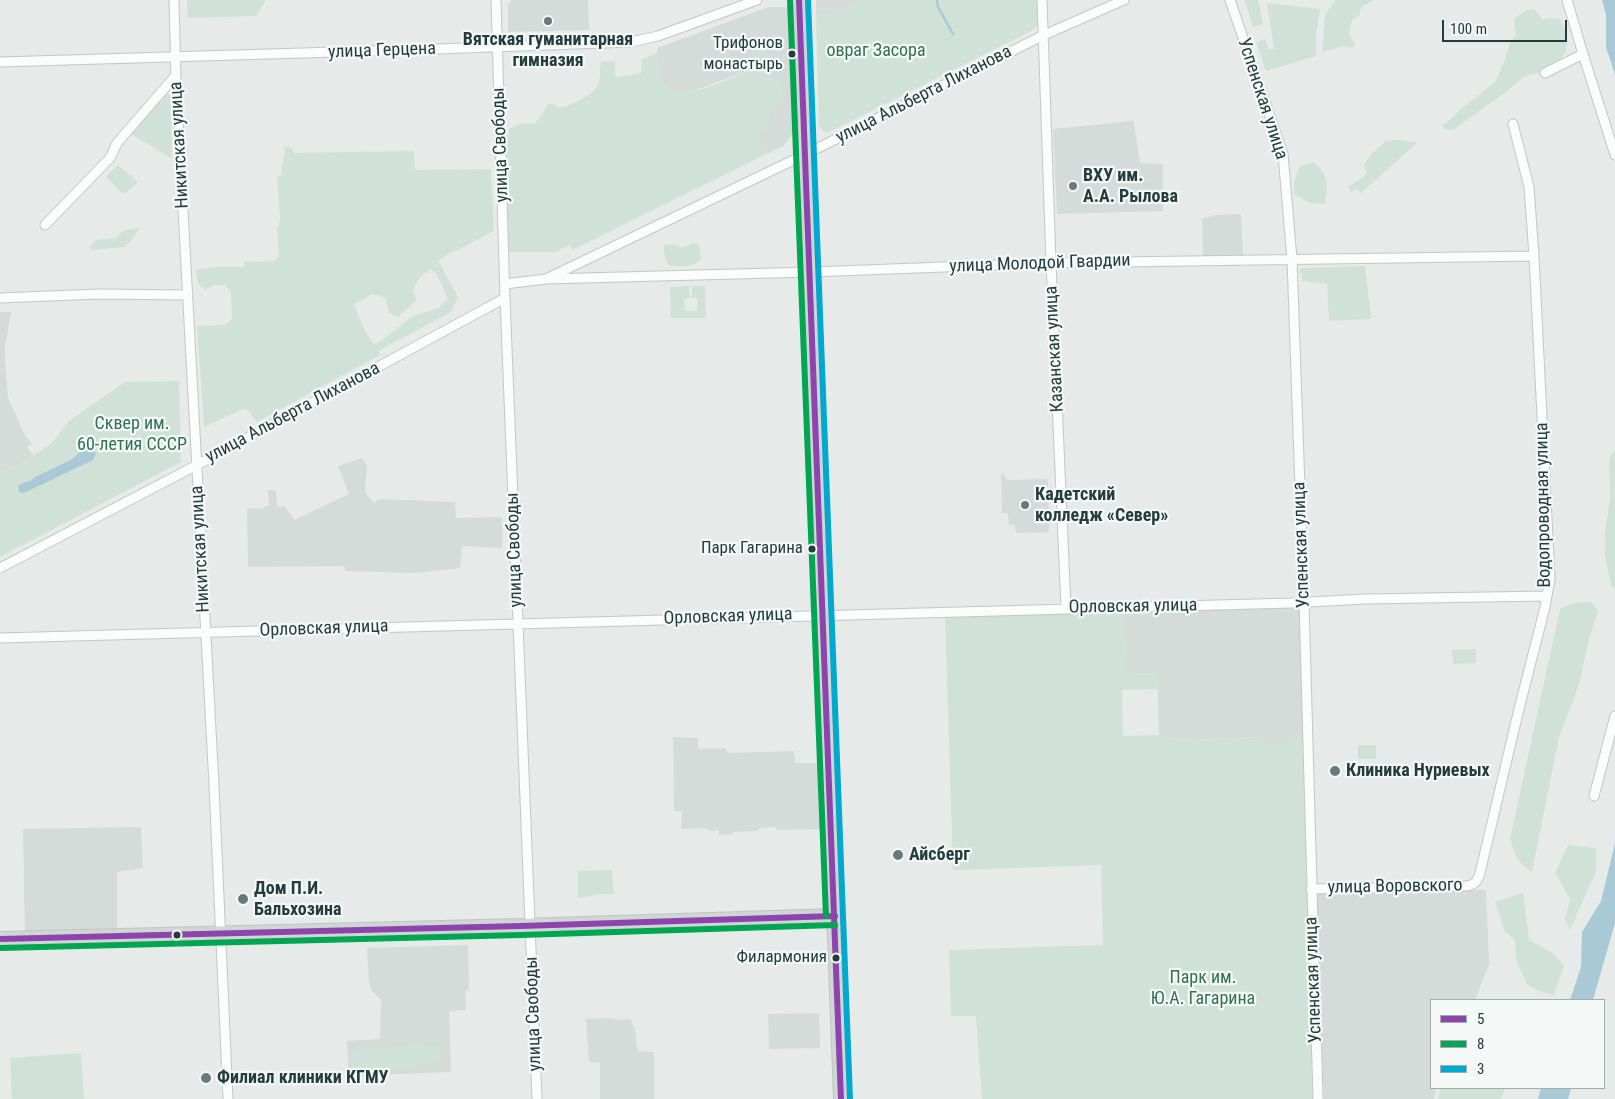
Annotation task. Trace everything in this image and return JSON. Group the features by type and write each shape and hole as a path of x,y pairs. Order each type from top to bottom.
{"main road":[{"path":"799,0 841,1099"},
{"path":"0,939 530,926 835,916"}],"street":[{"name":"Никитская улица","path":"174,0 176,75 206,633 228,1099"},
{"name":"улица Свободы","path":"496,0 505,298 537,1099"},
{"name":"улица Герцена","path":"0,62 622,42 645,39 758,0"},
{"name":"Казанская улица","path":"1042,0 1066,608"},
{"name":"улица Альберта Лиханова","path":"505,284 546,279 806,154 1044,35 1124,0"},
{"name":"Успенская улица","path":"1230,0 1283,154 1292,260 1318,1099"},
{"path":"1568,0 1615,155"},
{"path":"1545,73 1583,54"},
{"path":"45,226 110,158 117,143 176,75"},
{"name":"Водопроводная улица","path":"1478,880 1550,579 1529,187 1513,124"},
{"name":"улица Молодой Гвардии","path":"546,279 1051,263 1534,256"},
{"path":"0,298 99,294 188,295"},
{"name":"улица Альберта Лиханова","path":"0,568 197,465 505,298"},
{"name":"Орловская улица","path":"0,638 1373,599 1547,596"},
{"path":"1594,796 1615,716"},
{"name":"улица Воровского","path":"1311,889 1466,886 1473,885 1478,880"}],"shaded area":[{"name":"Вятская гуманитарная гимназия","path":"511,0 588,0 589,30 508,32 508,3"},
{"path":"816,0 862,0 835,15 816,14"},
{"path":"769,7 785,7 789,11 793,133 783,146 766,154 758,138 766,73 763,40 750,40 754,61 751,69 691,92 670,92 660,81 657,48"},
{"path":"1133,121 1140,163 1163,164 1163,211 1057,214 1053,129"},
{"path":"1241,214 1243,257 1203,257 1202,219 1214,215"},
{"path":"0,312 11,312 5,346 8,397 24,434 32,444 27,446 33,456 21,464 0,472"},
{"path":"362,458 367,466 366,494 374,503 379,499 455,502 456,518 502,517 502,548 462,546 460,568 415,573 345,571 345,566 248,567 247,508 260,509 269,505 268,490 276,490 277,507 285,506 294,520 349,494 338,466"},
{"path":"1001,472 1008,480 1048,479 1049,532 1016,533 1015,525 1009,525 1008,513 1002,513"},
{"path":"1293,605 1300,611 1303,737 1287,737 1287,743 1263,743 1262,737 1181,740 1159,735 1157,673 1125,674 1124,610"},
{"path":"673,737 698,738 698,749 726,748 727,753 794,751 795,763 819,763 821,829 777,830 776,827 759,828 759,831 733,832 732,834 719,835 718,830 709,831 706,828 681,829 682,811 674,811"},
{"path":"141,827 143,868 117,872 117,930 25,933 23,829"},
{"path":"1486,890 1489,965 1475,999 1430,999 1430,1089 1436,1089 1434,1099 1324,1099 1315,898 1320,893"},
{"path":"468,945 469,990 465,991 466,1010 449,1011 451,1072 349,1076 347,1041 380,1039 381,1000 372,991 369,983 367,948"},
{"path":"819,1013 820,1048 769,1049 768,1014"},
{"path":"610,1018 617,1020 630,1019 635,1029 637,1051 654,1052 654,1099 600,1099 600,1063 589,1062 586,1019"}],"green space":[{"path":"187,0 266,0 256,16 186,18 188,14"},
{"name":"овраг Засора","path":"862,0 1037,0 1038,24 1031,31 829,132 824,131 821,130 819,125 816,14 835,15"},
{"path":"1245,0 1258,0 1263,24 1253,27"},
{"path":"1335,0 1374,0 1362,6 1359,15 1352,20 1349,34 1355,44 1352,48 1343,46 1322,52 1325,16"},
{"path":"1267,3 1320,9 1316,36 1316,56 1266,71 1256,42 1266,39 1268,49 1274,49"},
{"path":"1533,9 1542,20 1560,19 1567,34 1566,52 1557,63 1538,73 1523,77 1510,89 1453,130 1446,130 1443,126 1495,82 1505,60 1510,42 1516,35 1514,19 1525,11"},
{"path":"755,37 763,40 766,73 770,78 779,80 783,89 782,96 770,110 771,119 758,138 766,154 573,250 569,245 556,252 508,252 505,136 509,135 509,129 520,124 536,123 548,104 554,104 560,108 577,102 588,95 597,87 599,82 601,62 615,61 615,77 632,75 641,73 642,59 658,53 659,70 662,80 673,90 695,91 714,85 751,69 754,61 750,40"},
{"path":"168,94 171,96 172,159 130,133 163,96"},
{"path":"1398,140 1417,143 1361,193 1356,189 1351,192 1348,187 1366,175 1367,172 1364,165 1371,154 1386,141"},
{"path":"285,147 290,147 294,153 414,151 415,170 491,169 494,231 438,260 458,297 451,312 378,351 380,355 257,422 248,410 243,409 204,427 197,326 225,325 232,319 231,292 225,285 215,285 205,290 196,276 197,270 213,267 244,267 244,262 274,261 279,257 277,228 280,221 277,176 281,175","holes":["431,269 437,274 448,299 439,308 413,316 378,343 373,344 363,327 354,304 373,294 385,298 389,313 398,317 417,300 413,292 417,281"]},
{"path":"1314,162 1325,177 1327,191 1325,204 1310,203 1294,194 1294,182 1299,167"},
{"path":"118,165 138,182 126,193 121,192 106,176"},
{"path":"140,228 129,243 125,244 126,247 92,250 90,246 96,240 117,238 123,231"},
{"path":"697,243 699,246 701,259 698,262 683,266 671,266 667,263 664,246 673,245 682,248"},
{"path":"1365,266 1371,319 1329,321 1327,284 1302,281 1302,275 1299,272 1301,268"},
{"path":"689,286 690,298 684,299 685,311 697,311 697,298 692,298 692,286 705,286 706,318 671,318 670,287"},
{"name":"Сквер им. 60-летия СССР","path":"179,381 181,462 0,557 0,472 21,464 52,443 69,421 125,382"},
{"path":"1615,450 1615,589 1611,585 1605,556 1605,533 1610,497 1610,457"},
{"path":"1591,602 1598,611 1588,643 1579,685 1559,737 1532,872 1517,858 1510,839 1560,609 1573,603"},
{"name":"Парк им. Ю.А. Гагарина","path":"1124,610 1125,674 1157,673 1158,689 1122,690 1123,736 1159,735 1181,740 1263,737 1263,743 1287,743 1287,737 1303,737 1315,1099 982,1099 976,1016 951,1016 949,950 1103,945 1101,865 953,870 945,615"},
{"path":"1476,649 1476,663 1453,664 1452,650"},
{"path":"1358,745 1376,745 1376,759 1358,759"},
{"path":"1568,845 1596,848 1596,871 1570,930 1565,919 1570,899 1555,873"},
{"path":"612,870 614,894 578,898 578,871"},
{"path":"1523,893 1529,940 1552,953 1564,965 1554,995 1539,991 1527,984 1516,960 1515,940 1505,932 1495,902"},
{"path":"413,1045 438,1046 441,1050 441,1059 435,1063 413,1068 353,1067 352,1053 360,1049"},
{"path":"81,1053 84,1099 12,1099 10,1058"},
{"path":"1441,1089 1505,1089 1501,1099 1438,1099"}],"water":[{"path":"1602,0 1615,0 1615,75 1606,47 1606,15"},
{"path":"87,446 96,454 93,460 28,491 19,492 18,486 20,484 71,460"},
{"path":"1615,843 1615,923 1593,999 1570,999 1581,967 1582,932 1601,901"},
{"path":"1541,1089 1571,1089 1568,1099 1538,1099"}],"waterway":[{"path":"937,0 938,7 953,34"}],"transit line":[{"name":"8","path":"790,0 826,916"},
{"name":"5","path":"799,0 841,1099"},
{"name":"3","path":"808,0 850,1099"},
{"name":"5","path":"0,939 835,916"},
{"name":"8","path":"0,948 835,925"}],"place":[{"name":"Вятская гуманитарная гимназия","path":"548,21"},
{"name":"Трифонов монастырь","path":"792,54"},
{"name":"ВХУ им. А.А. Рылова","path":"1073,186"},
{"name":"Кадетский колледж «Север»","path":"1025,505"},
{"name":"Парк Гагарина","path":"812,549"},
{"name":"Клиника Нуриевых","path":"1335,771"},
{"name":"Айсберг","path":"898,855"},
{"name":"Дом П.И. Бальхозина","path":"243,899"},
{"name":"Филармония","path":"836,958"},
{"name":"Филиал клиники КГМУ","path":"206,1078"}]}
